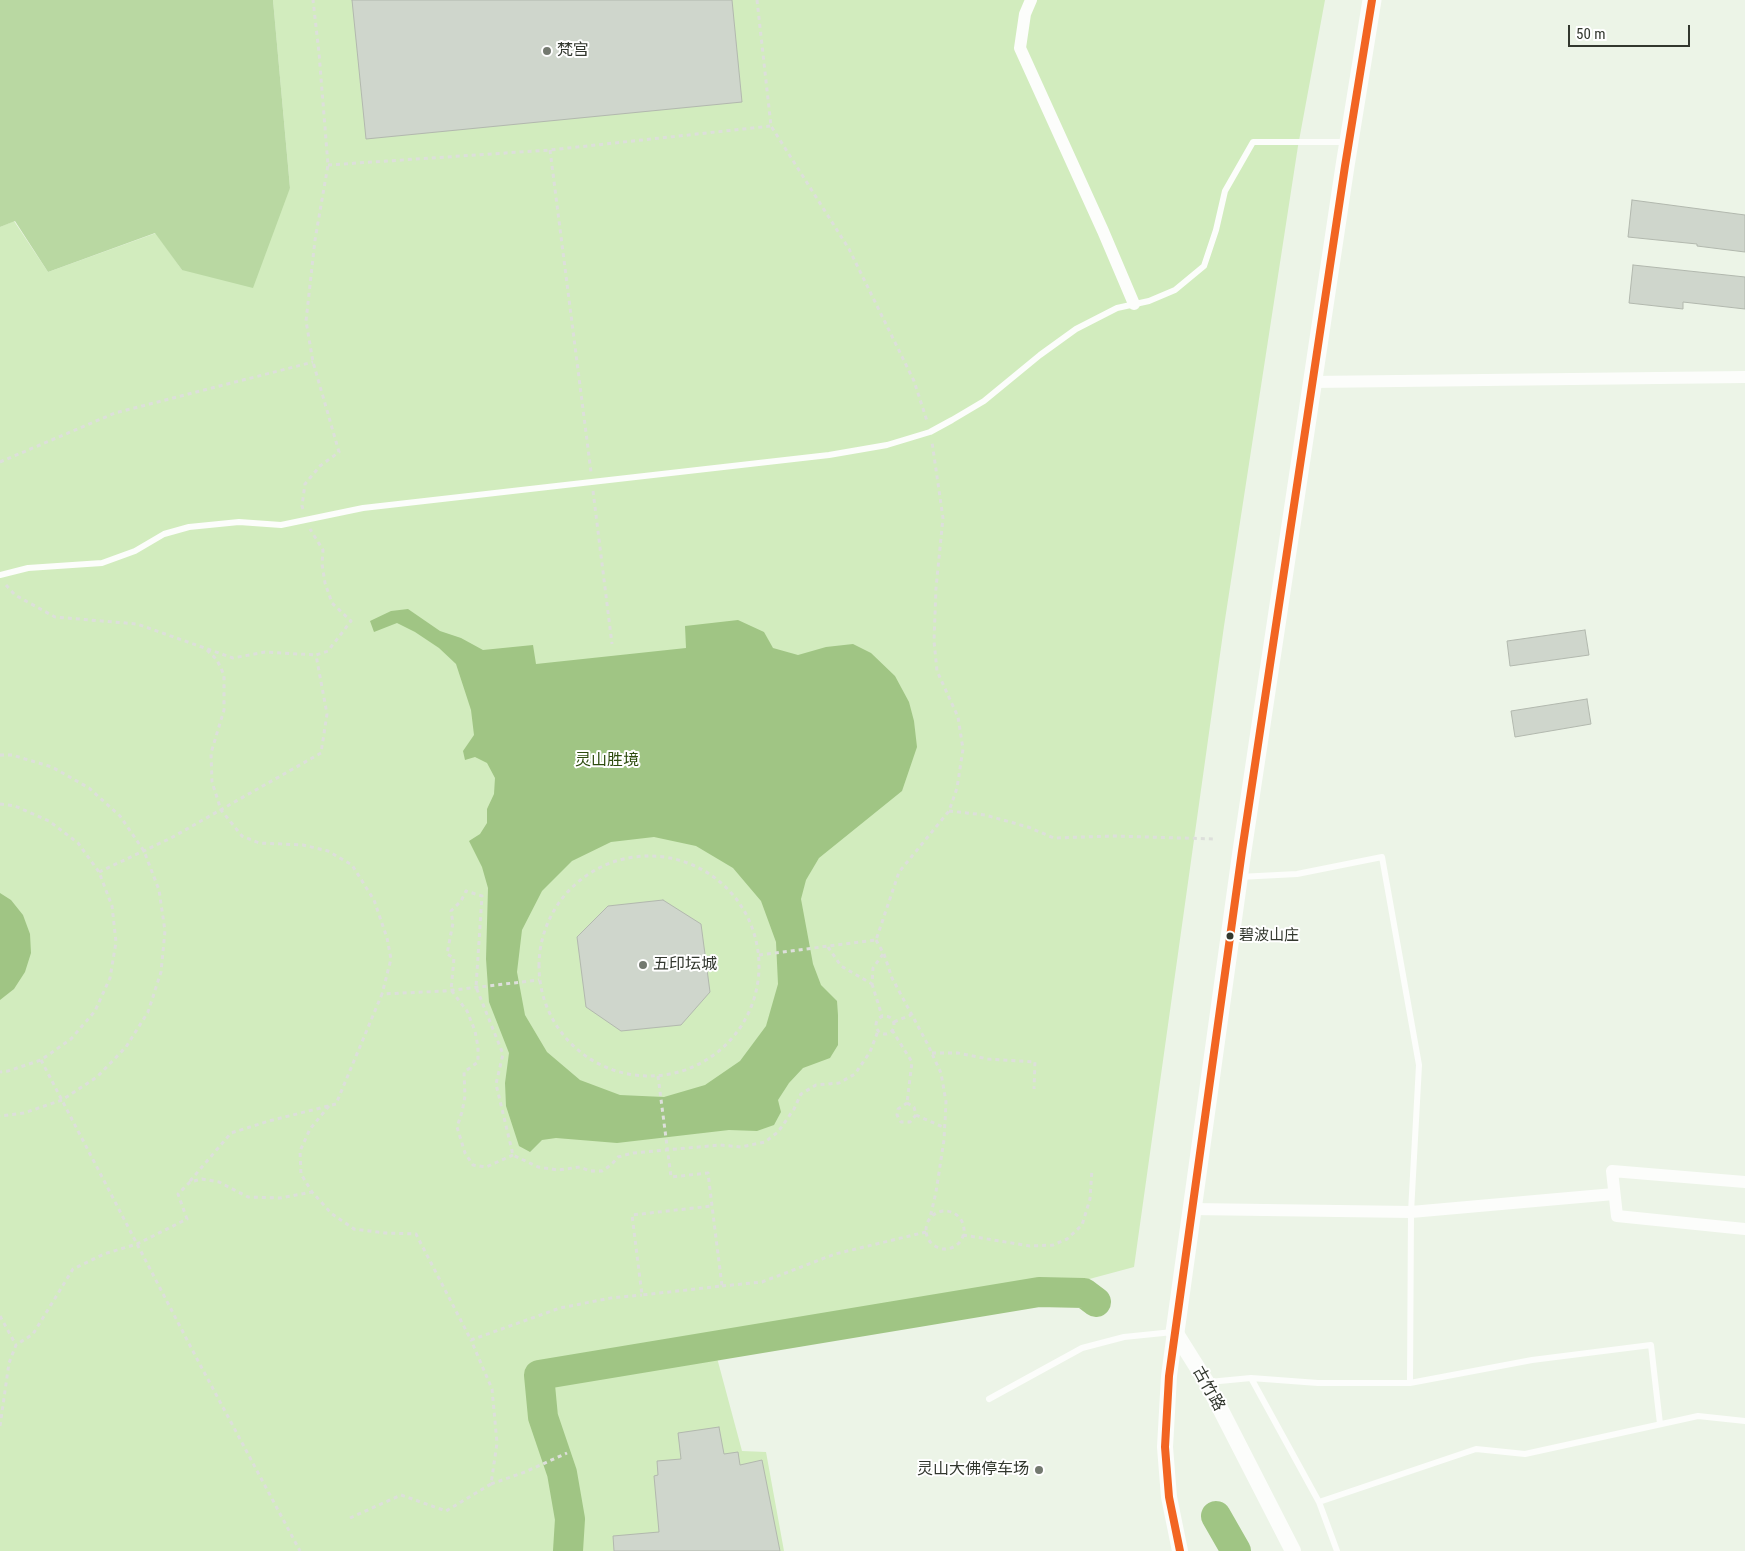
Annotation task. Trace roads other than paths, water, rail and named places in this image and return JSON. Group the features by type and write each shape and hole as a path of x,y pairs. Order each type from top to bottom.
{"main road":[{"path":"1175,1332 1238,877 1312,382 1372,0"}],"street":[{"path":"1031,0 1025,14 1020,48 1134,304"},
{"path":"1312,382 1745,377"},
{"path":"1745,1182 1612,1171 1617,1216 1745,1229"},
{"path":"1192,1209 1412,1212 1614,1194"},
{"path":"1175,1332 1169,1376 1165,1446 1169,1497 1180,1551"},
{"name":"古竹路","path":"1175,1332 1207,1382 1293,1551"}],"lane":[{"path":"0,574 28,568 102,563 135,551 164,534 190,527 239,522 281,525 363,508 829,455 887,445 930,432 984,401 1040,355 1076,329 1117,308 1149,301 1175,290 1204,266 1216,230 1225,191 1253,142 1349,142"},
{"path":"1238,877 1297,874 1382,857 1419,1065 1412,1212 1410,1383"},
{"path":"989,1399 1082,1348 1124,1337 1175,1332"},
{"path":"1207,1382 1252,1378 1318,1383 1410,1383 1532,1360 1651,1346 1660,1424"},
{"path":"1252,1378 1319,1502 1337,1551"},
{"path":"1319,1502 1476,1449 1525,1454 1698,1416 1745,1420"}],"waterway":[{"path":"568,1551 570,1519 562,1473 543,1417 539,1375 1039,1292 1084,1293 1096,1302"},
{"path":"1216,1516 1236,1551"}],"place":[{"name":"梵宫","path":"547,51"},
{"name":"碧波山庄","path":"1230,936"},
{"name":"五印坛城","path":"643,965"},
{"name":"灵山大佛停车场","path":"1039,1470"}],"park label":[{"name":"灵山胜境","path":"607,761"}]}
